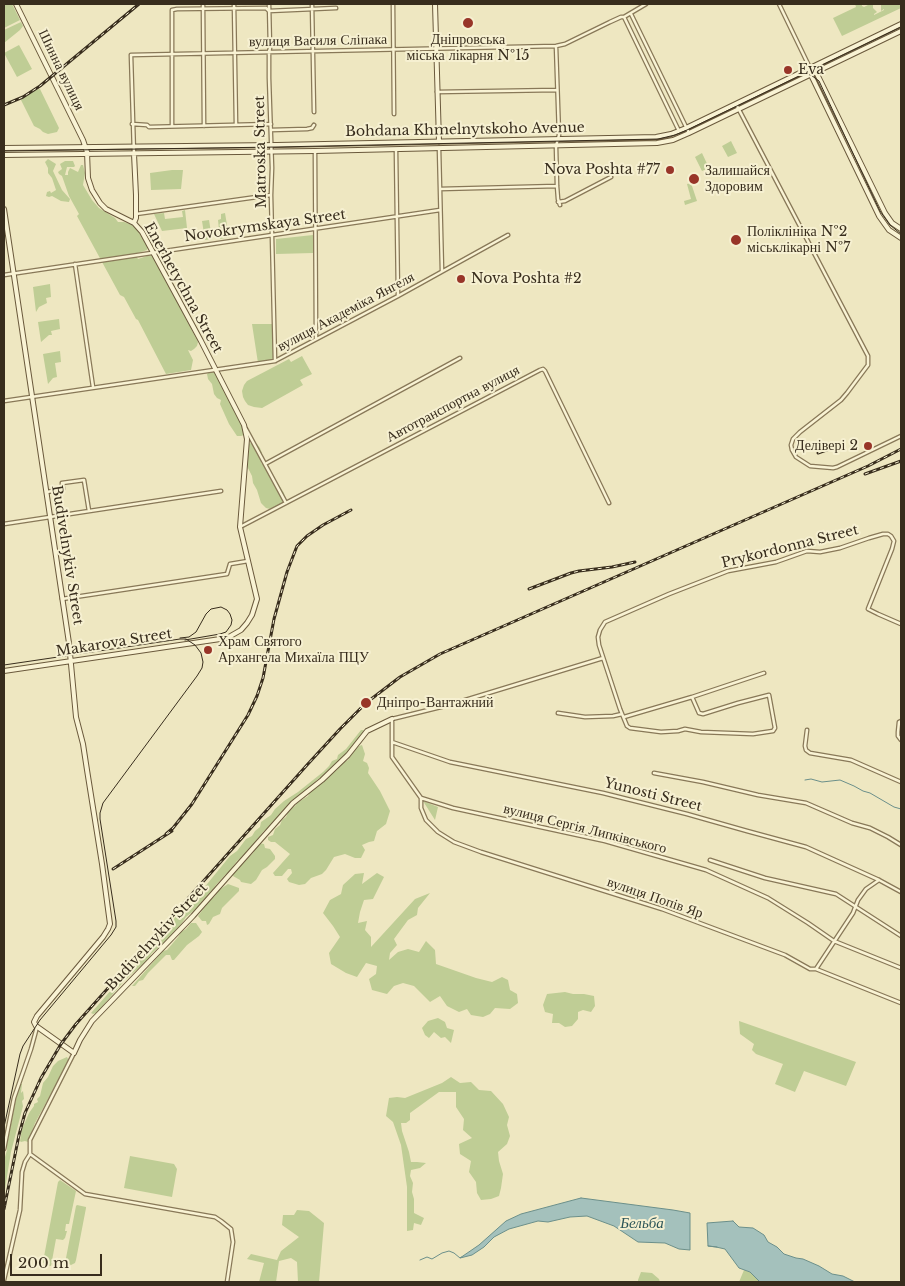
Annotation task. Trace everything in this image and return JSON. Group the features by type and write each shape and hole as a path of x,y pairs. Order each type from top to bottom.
{"main road":[{"name":"Шинна вулиця","path":"16,4 86,147"},
{"path":"435,4 439,142"},
{"name":"Bohdana Khmelnytskoho Avenue","path":"4,148 271,145 651,137 665,135 686,128 901,24"},
{"name":"Bohdana Khmelnytskoho Avenue","path":"4,155 272,152 653,144 669,141 689,133 901,31"},
{"path":"859,44 862,50"},
{"path":"810,68 816,72 885,213 892,223 901,229"},
{"path":"810,68 811,75 879,216 889,230 901,238"},
{"path":"829,112 834,109"},
{"name":"Enerhetychna Street","path":"86,147 88,178 97,200 106,209 134,223 142,232 244,425 246,439 240,527 257,599 256,606 247,623 227,638"},
{"path":"134,154 136,214 134,223"},
{"name":"Budivelnykiv Street","path":"4,208 62,599 76,718 83,744 110,926 37,1016 34,1022 37,1027"},
{"name":"Makarova Street","path":"4,671 227,638"},
{"name":"Budivelnykiv Street","path":"74,1053 92,1021 193,916 293,803 342,762 367,730 392,719"},
{"path":"37,1027 74,1053"}],"street":[{"path":"202,4 204,126"},
{"path":"234,4 236,125"},
{"name":"Matroska Street","path":"269,4 275,360"},
{"path":"312,4 314,112"},
{"path":"393,4 394,114"},
{"name":"вулиця Василя Сліпака","path":"132,124 131,55 556,46 565,44 615,20 624,18 646,4"},
{"path":"779,4 810,68"},
{"path":"172,126 172,10 266,8 269,11 336,8"},
{"path":"631,14 689,133"},
{"path":"624,18 682,136"},
{"path":"556,46 559,135 556,146 559,204 611,177"},
{"path":"437,92 557,90"},
{"path":"736,104 868,356 868,364 847,393 793,439 792,450 796,457 810,466 832,468 901,436"},
{"path":"134,154 132,124 147,125 149,127 271,124"},
{"path":"271,130 307,129 312,128 314,125"},
{"path":"439,142 442,271"},
{"path":"396,149 398,296"},
{"path":"315,151 316,338"},
{"path":"440,189 557,186"},
{"path":"136,214 272,195"},
{"name":"Novokrymskaya Street","path":"4,275 440,210"},
{"name":"вулиця Академіка Янгеля","path":"4,401 275,360 398,296 508,235"},
{"path":"74,264 93,387"},
{"path":"265,464 460,358"},
{"name":"Автотранспортна вулиця","path":"240,527 540,370 545,371 609,503"},
{"name":"Enerhetychna Street","path":"244,425 286,503"},
{"path":"46,492 63,489 62,483 84,480 89,511"},
{"path":"4,524 221,492"},
{"name":"Prykordonna Street","path":"602,658 598,637 600,630 605,622 620,615 728,571 776,562 807,551 820,552 840,548 883,534 888,534 894,541 868,609 901,624"},
{"path":"62,599 227,574 230,564 248,561"},
{"path":"392,719 449,705 602,658 627,726 630,728 661,732 685,729 701,732 754,734 773,731 775,728 769,695 703,714 699,713 692,697"},
{"path":"558,713 585,716 623,715 692,697 764,673"},
{"name":"вулиця Попів Яр","path":"392,719 392,756 421,798 421,808 426,820 438,832 454,842 662,909 776,951 810,969 816,969 901,1003"},
{"path":"901,721 899,722 898,732 901,740"},
{"path":"807,730 805,746 806,750 810,753 851,760 901,782"},
{"name":"Yunosti Street","path":"392,742 450,762 612,795 806,847 901,892"},
{"path":"654,773 806,804 852,824 870,828 901,845"},
{"name":"вулиця Сергія Липківського","path":"421,798 453,808 605,841 706,870 768,898 834,941 901,968"},
{"path":"710,860 765,878 836,894 901,936"},
{"path":"816,969 856,907 858,900 866,889 878,880"},
{"name":"Budivelnykiv Street","path":"4,1149 14,1098 37,1027"},
{"name":"Budivelnykiv Street","path":"4,1280 20,1210 23,1167 30,1154 29,1144 31,1135 74,1053"},
{"path":"30,1154 85,1194 215,1217 231,1229 233,1235 233,1248 227,1282"}],"green space":[{"path":"4,4 12,4 20,20 4,28"},
{"path":"855,4 862,4 864,7 875,4 873,8 877,12 874,15 884,10 881,11 880,4 901,4 901,8 842,36 833,18 856,7"},
{"path":"21,22 23,26 20,30 4,43 4,30"},
{"path":"19,45 32,69 17,77 4,53"},
{"path":"40,89 59,128 57,132 48,134 34,126 21,100 35,90"},
{"path":"731,141 737,153 728,157 722,146"},
{"path":"702,153 709,168 702,171 695,157"},
{"path":"48,159 56,164 53,171 62,190 70,199 69,202 61,201 52,196 46,196 47,192 50,191 51,193 56,190 45,162"},
{"path":"65,161 73,161 75,166 67,167 65,175 68,175 70,168 78,172 81,165 83,165 85,173 83,185 92,200 99,208 118,222 124,222 136,228 148,247 147,250 135,254 138,259 150,255 153,257 198,342 194,349 188,350 193,360 191,370 166,374 138,320 124,297 120,295 77,216 79,214 69,196 62,176 58,172 62,169 60,164"},
{"path":"183,170 181,189 151,190 150,173"},
{"path":"691,183 697,201 685,205 684,201 691,199 687,184"},
{"path":"185,210 187,228 162,231 154,214 164,213 165,219 183,217 182,211"},
{"path":"225,213 229,237 220,239 218,220 221,219 221,214"},
{"path":"209,220 212,239 205,240 202,221"},
{"path":"313,235 313,253 276,254 276,239"},
{"path":"50,284 51,297 46,298 47,303 39,307 36,312 33,287"},
{"path":"59,319 60,329 51,331 52,335 49,335 41,342 38,322"},
{"path":"252,324 274,324 275,361 258,363"},
{"path":"60,351 61,362 55,363 57,377 53,378 48,384 43,354"},
{"path":"302,356 312,374 300,380 303,385 262,408 248,405 242,391 247,381 289,359 291,362"},
{"path":"210,371 214,371 224,382 247,428 244,435 237,436 229,424 220,404 221,400 214,394 212,384 208,379 207,374"},
{"path":"248,444 257,444 260,448 262,453 261,463 269,467 284,493 284,502 270,509 261,503 246,464"},
{"path":"361,730 364,730 346,754 323,777 318,779 284,809 279,818 263,832 246,854 237,861 169,938 125,980 96,1013 91,1013 187,904 203,889 230,856 237,851 246,839 252,836 260,827 261,822 271,815 284,801 323,772 332,761 337,759 338,755 346,749"},
{"path":"362,745 365,754 363,761 367,763 368,773 390,811 386,824 377,831 374,841 362,845 365,850 361,858 345,854 334,857 322,874 311,878 305,884 299,885 289,882 287,879 292,873 291,869 288,869 282,876 275,876 273,873 290,854 275,842 268,840 268,837 273,835 275,829 286,817 289,810 326,780"},
{"path":"423,801 438,807 435,820"},
{"path":"259,843 264,844 265,848 270,849 275,859 262,870 251,884 241,882 233,876 234,872 253,853"},
{"path":"364,873 362,884 377,873 384,877 373,899 364,900 360,912 358,923 367,921 365,930 371,937 371,947 415,899 430,893 418,908 417,915 408,920 394,939 397,945 390,953 389,960 398,952 408,949 419,952 426,941 435,950 436,964 492,982 502,977 508,980 510,990 517,994 518,1003 510,1009 495,1008 490,1014 483,1017 471,1015 467,1009 459,1012 447,1006 440,996 430,1002 414,986 403,983 394,986 387,994 372,990 369,979 376,974 377,966 366,963 357,977 331,964 329,953 340,937 323,913 330,900 341,894 343,885 355,874"},
{"path":"228,884 239,888 239,891 222,908 220,914 213,917 207,925 206,921 202,921 198,916 219,890"},
{"path":"191,923 196,923 202,932 199,936 187,945 174,960 172,960 170,955 166,955 143,980 132,986 163,951 167,950"},
{"path":"565,992 594,996 595,1006 591,1012 583,1010 578,1012 578,1019 572,1026 565,1027 559,1023 552,1023 553,1014 545,1012 543,1005 547,994"},
{"path":"438,1018 445,1022 447,1028 454,1030 451,1043 445,1037 441,1038 434,1032 429,1038 425,1035 422,1028 428,1021"},
{"path":"739,1021 856,1062 846,1086 804,1071 795,1092 775,1084 783,1064 756,1054 752,1050 754,1044 740,1034"},
{"path":"67,1057 69,1061 35,1123 28,1142 21,1142 22,1129 34,1104 38,1102 37,1099 40,1096 43,1083 53,1066 58,1061"},
{"path":"451,1077 460,1083 471,1082 479,1090 491,1091 503,1104 509,1117 507,1125 510,1136 507,1144 498,1152 503,1174 499,1196 481,1200 477,1193 476,1182 469,1172 471,1161 460,1154 459,1144 472,1138 463,1130 464,1119 456,1107 456,1092 439,1092 410,1113 410,1120 406,1123 401,1123 411,1162 426,1163 420,1168 411,1170 410,1176 413,1183 414,1213 424,1218 421,1225 414,1223 413,1230 407,1231 407,1187 401,1145 393,1122 386,1116 389,1098 405,1098 442,1083"},
{"path":"20,1084 22,1084 21,1093 23,1091 23,1106 11,1152 4,1193 6,1143"},
{"path":"130,1156 174,1164 177,1169 172,1197 124,1188"},
{"path":"60,1180 76,1191 69,1224 66,1224 65,1238 63,1240 56,1239 51,1266 45,1265 43,1262 58,1182"},
{"path":"77,1205 86,1208 76,1260 71,1265 67,1263 66,1258"},
{"path":"297,1210 309,1211 324,1223 319,1282 298,1282 297,1262 291,1258 279,1261 276,1282 259,1282 264,1263 247,1259 251,1254 277,1260 281,1251 299,1237 282,1225 283,1215 294,1215"},
{"path":"744,1270 750,1272 760,1282 739,1282"},
{"path":"641,1272 652,1273 660,1282 638,1282"}],"water":[{"name":"Бельба","path":"581,1198 690,1213 690,1250 679,1249 665,1243 638,1242 614,1226 587,1216 570,1217 548,1222 538,1221 509,1229 494,1237 472,1255 460,1258 479,1245 506,1221 521,1214"},
{"path":"733,1221 739,1227 753,1228 764,1235 768,1242 784,1254 803,1259 832,1274 843,1276 855,1282 760,1282 750,1272 739,1268 725,1249 708,1246 707,1223"}],"waterway":[{"path":"805,780 811,779 822,782 840,780 901,809"},
{"name":"Бельба","path":"708,1246 717,1247"},
{"name":"Бельба","path":"420,1260 427,1257 432,1259 449,1251 461,1257"}],"tram line":[{"path":"4,151 658,139 687,130 901,27"},
{"path":"800,75 811,75 819,81 880,211 890,225 901,234"},
{"path":"180,638 189,637 196,632 211,609 221,607 230,614 231,625 226,632 185,640"},
{"path":"4,665 180,639 186,639 195,645 201,653 203,662 197,676 103,803 100,819 116,927 40,1020 23,1046 4,1127"}],"railway":[{"path":"4,105 23,97 40,86 139,4"},
{"path":"818,453 835,447"},
{"path":"4,1209 25,1113 41,1078 61,1044 76,1024 307,765 366,703 400,677 440,654 868,466 901,449"},
{"path":"865,474 901,461"},
{"path":"166,834 192,804 248,715 257,696 263,678 274,619 287,572 297,546 323,525 351,510"},
{"path":"529,589 571,573 635,562"},
{"path":"113,869 172,831"}],"place":[{"name":"Дніпровська міська лікарня №15","path":"468,23"},
{"name":"Eva","path":"788,70"},
{"name":"Nova Poshta #77","path":"670,170"},
{"name":"Залишайся Здоровим","path":"694,179"},
{"name":"Поліклініка №2 міськлікарні №7","path":"736,240"},
{"name":"Nova Poshta #2","path":"461,279"},
{"name":"Делівері 2","path":"868,446"},
{"name":"Храм Святого Архангела Михаїла ПЦУ","path":"208,650"},
{"name":"Дніпро-Вантажний","path":"366,703"}]}
